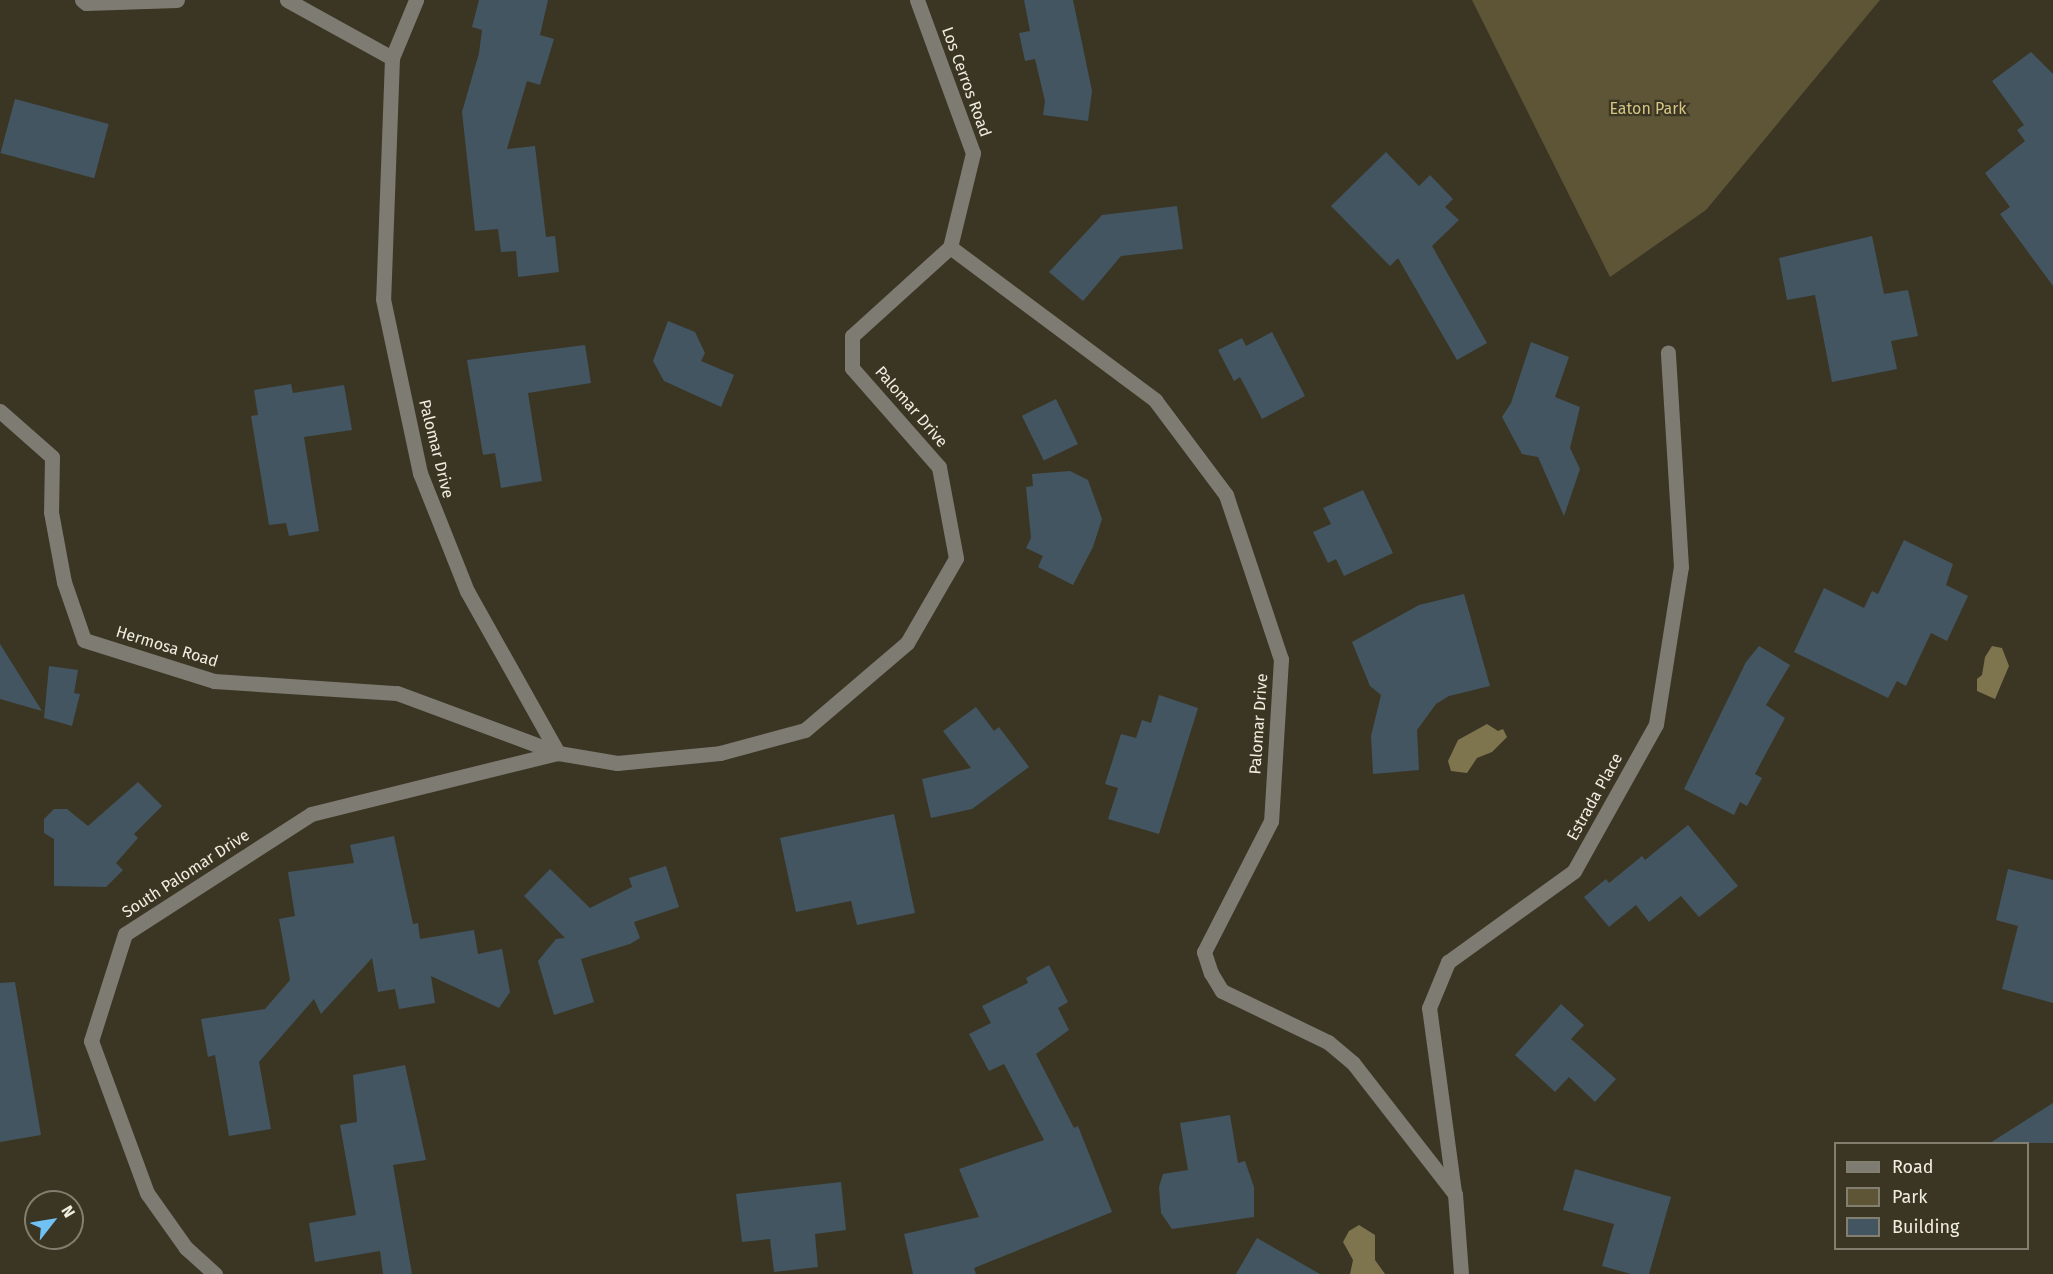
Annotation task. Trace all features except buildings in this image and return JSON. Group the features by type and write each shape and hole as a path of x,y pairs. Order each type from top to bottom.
{"street":[{"path":"82,0 86,3 177,0"},
{"path":"286,0 392,58 416,0"},
{"name":"Los Cerros Road","path":"917,0 974,153 950,247"},
{"name":"Palomar Drive","path":"392,58 383,299 420,473 467,591 558,753 617,763 720,753 805,730 907,643 956,558 939,467 852,368 852,336 950,247 1155,400 1226,495 1281,659 1270,821 1204,952 1211,974 1222,991 1328,1042 1353,1063 1455,1194"},
{"name":"Estrada Place","path":"1455,1194 1429,1008 1448,962 1574,871 1656,724 1681,567 1668,352"},
{"name":"Hermosa Road","path":"0,411 52,457 51,512 64,582 84,640 214,681 397,693 558,753"},
{"name":"South Palomar Drive","path":"214,1274 186,1248 147,1193 91,1041 125,934 311,814 558,753"},
{"path":"1455,1194 1461,1274"}],"green space":[{"name":"Eaton Park","path":"1472,0 1880,0 1706,210 1610,277"}],"shaded area":[{"path":"1992,646 2002,648 2009,666 1995,699 1977,691 1977,679 1982,675 1985,657"},
{"path":"1487,724 1498,731 1503,729 1507,737 1492,752 1477,758 1467,773 1451,771 1448,761 1458,740"},
{"path":"1359,1225 1375,1235 1375,1260 1385,1274 1350,1274 1353,1260 1343,1242 1349,1231"}]}
